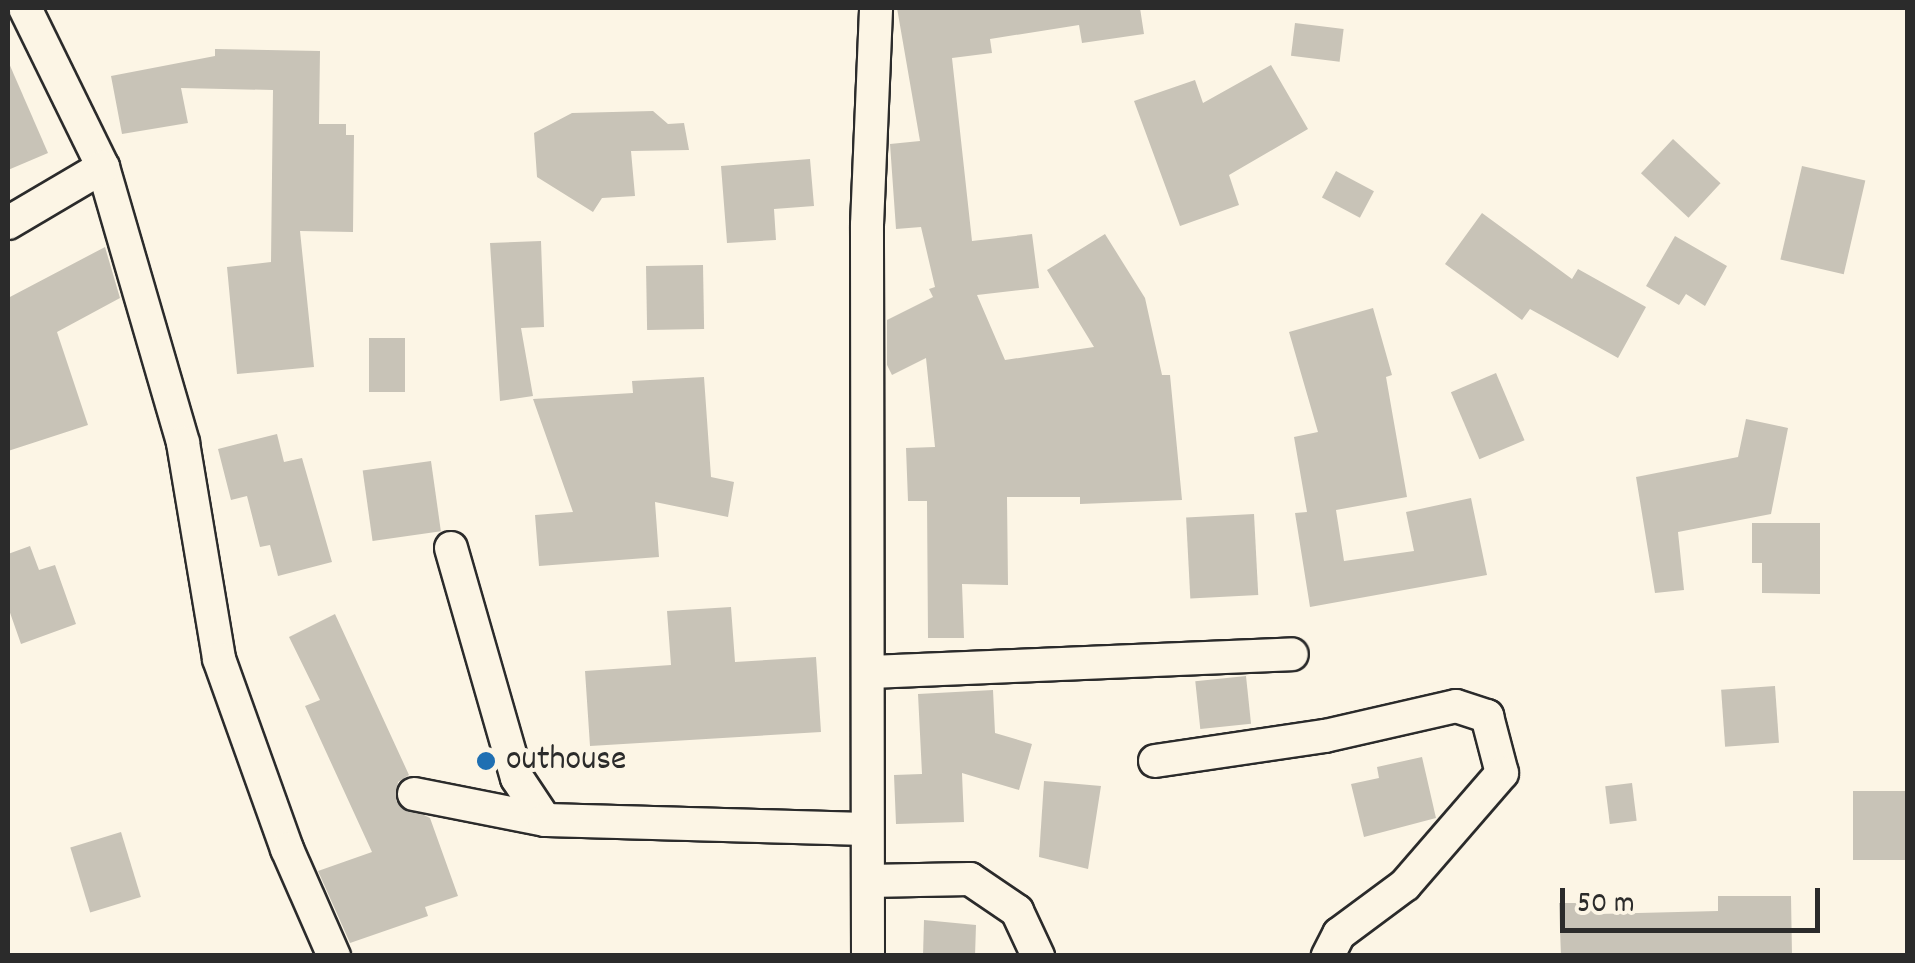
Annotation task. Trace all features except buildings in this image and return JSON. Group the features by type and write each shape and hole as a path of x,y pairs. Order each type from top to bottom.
{"street":[{"path":"26,8 102,167 183,444 219,659 286,848 334,956"},
{"path":"868,956 867,225 876,8"},
{"path":"8,223 102,167"},
{"path":"451,548 516,778 545,820"},
{"path":"869,672 1292,654"},
{"path":"1155,761 1325,736 1456,706 1487,716 1502,774 1405,886 1339,934 1328,956"},
{"path":"414,794 545,820 868,829"},
{"path":"868,881 970,879 1018,911 1038,956"}],"place":[{"name":"outhouse","path":"486,761"}]}
